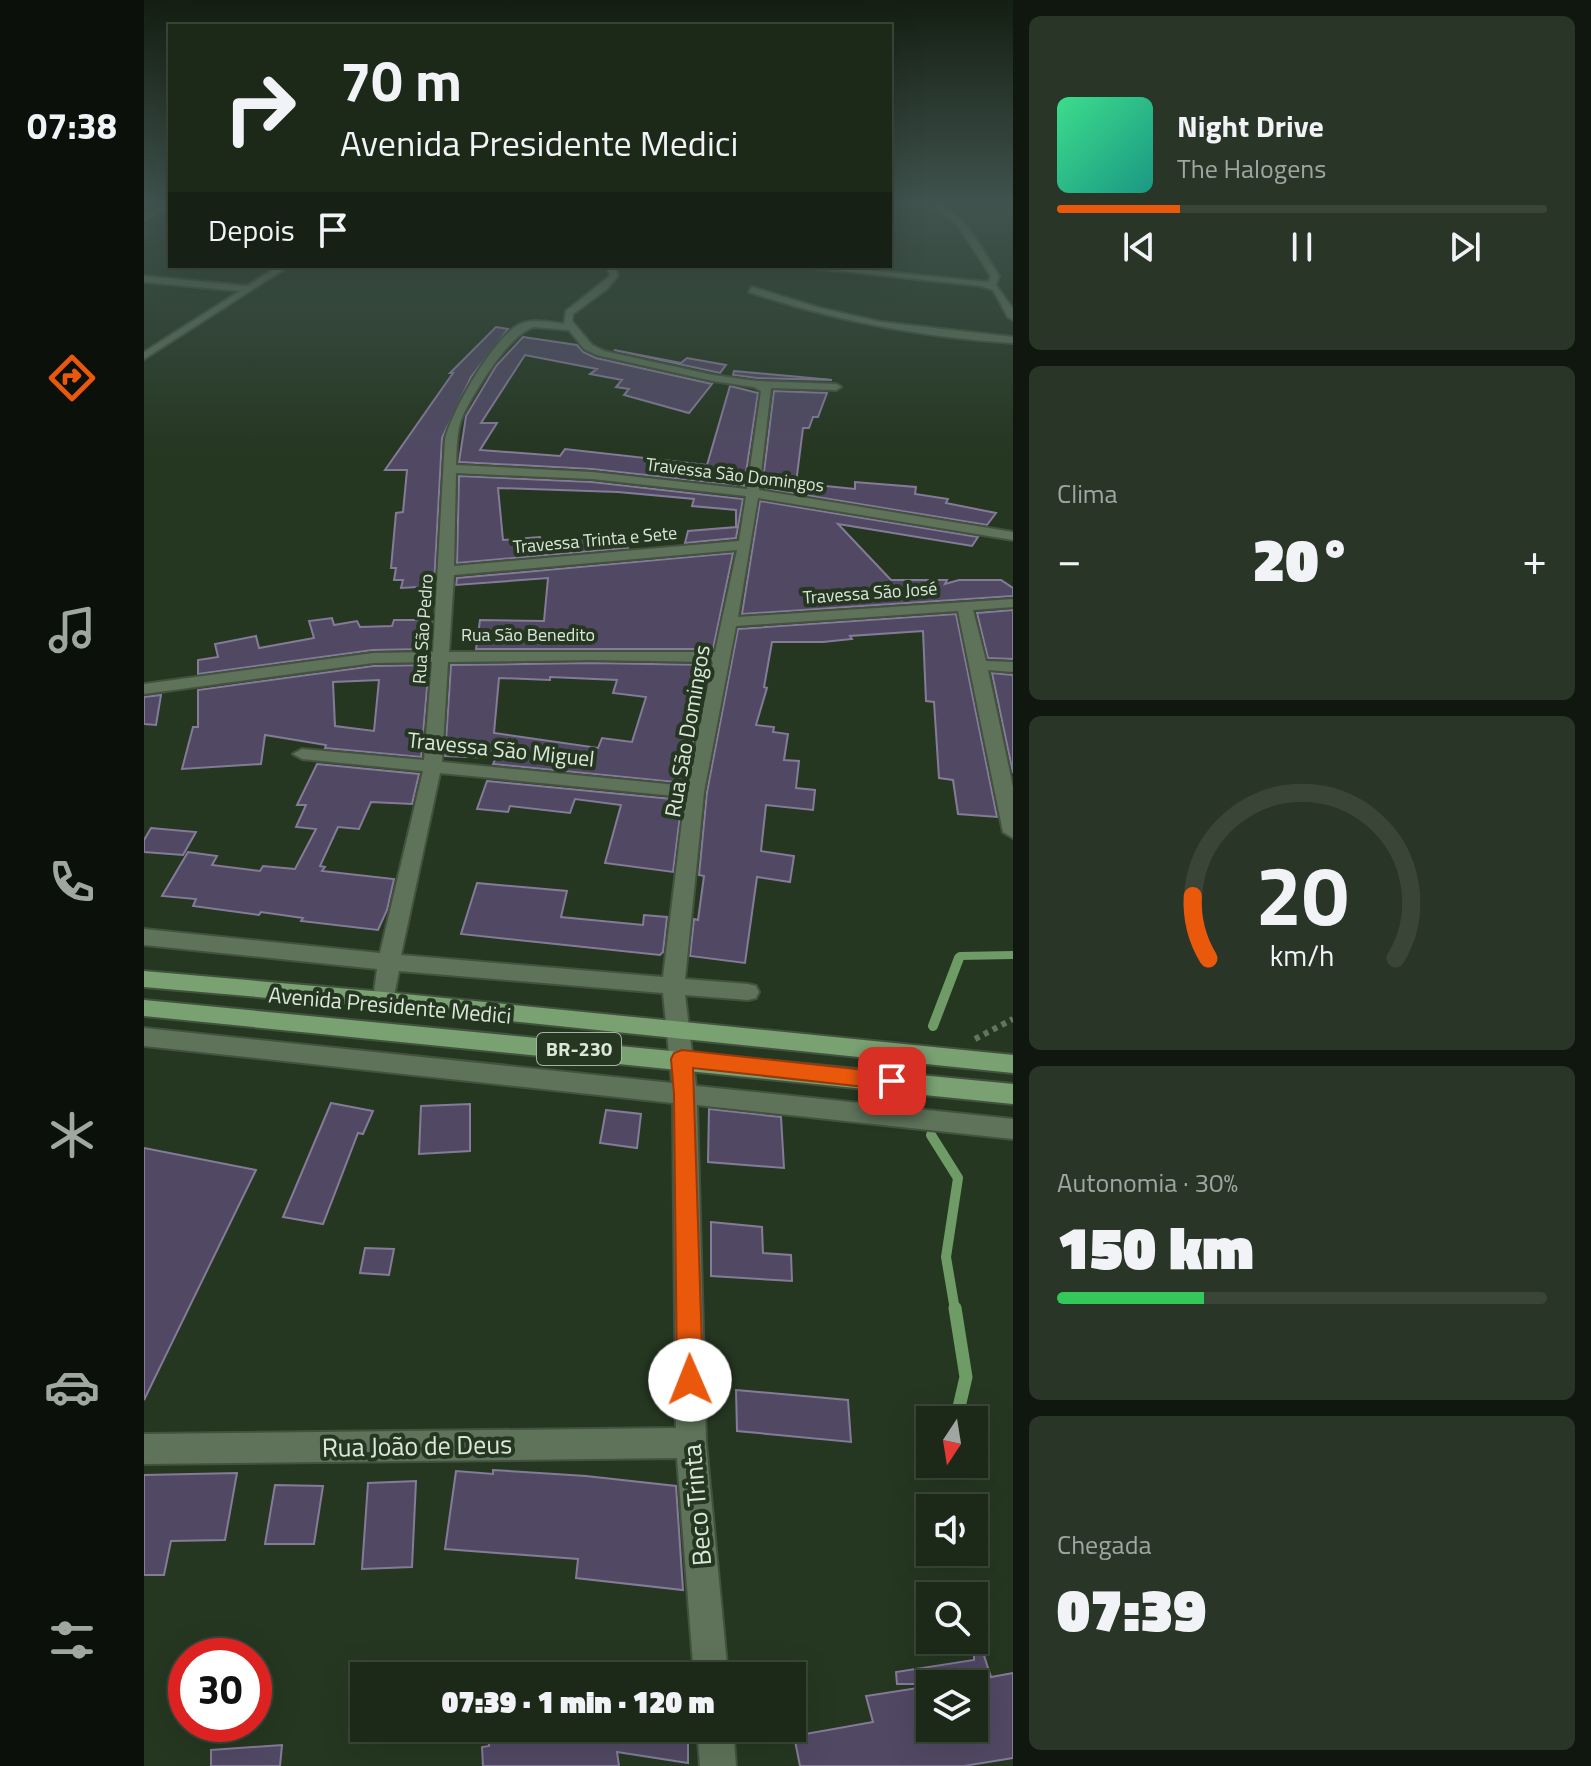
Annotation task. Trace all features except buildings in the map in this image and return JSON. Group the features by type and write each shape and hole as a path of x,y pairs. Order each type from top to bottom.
{"main road":[{"name":"Avenida Presidente Medici","path":"144,979 384,1000 1013,1064"},
{"name":"Avenida Presidente Medici","path":"144,1008 1013,1094"}],"street":[{"path":"232,287 249,289"},
{"path":"601,287 569,313 567,321 588,347 601,353 684,373 757,384 836,387"},
{"path":"985,287 996,289 1013,317"},
{"path":"144,356 249,289"},
{"path":"752,290 833,316 911,332 1013,340"},
{"name":"Rua São Pedro","path":"384,1000 389,962 433,765 447,571 450,469 457,416 492,360 525,325 570,327"},
{"name":"Rua São Domingos","path":"685,1094 673,987 695,792 745,545 767,390 757,384"},
{"name":"Travessa São Domingos","path":"450,469 547,472 752,494 1013,536"},
{"name":"Travessa Trinta e Sete","path":"447,571 745,545"},
{"name":"Travessa São José","path":"730,622 1013,603"},
{"path":"964,606 1013,832"},
{"name":"Rua São Benedito","path":"144,689 307,664 440,655 723,657"},
{"path":"979,665 1013,667"},
{"name":"Travessa São Miguel","path":"302,754 695,792"},
{"path":"144,937 389,962 748,992"},
{"path":"144,1037 1013,1129"},
{"name":"Beco Trinta","path":"685,1094 691,1443 710,1662"},
{"name":"Rua João de Deus","path":"144,1449 691,1443"},
{"path":"716,1742 718,1766"}],"path":[{"path":"963,1059 972,1040 1013,1019"}],"waterway":[{"path":"959,958 1013,955"},
{"path":"933,1026 959,958"},
{"path":"931,1135 958,1178 946,1257 955,1310"},
{"path":"955,1308 966,1377 959,1406"}],"route":[{"path":"690,1380 682,1059 892,1081"}]}
